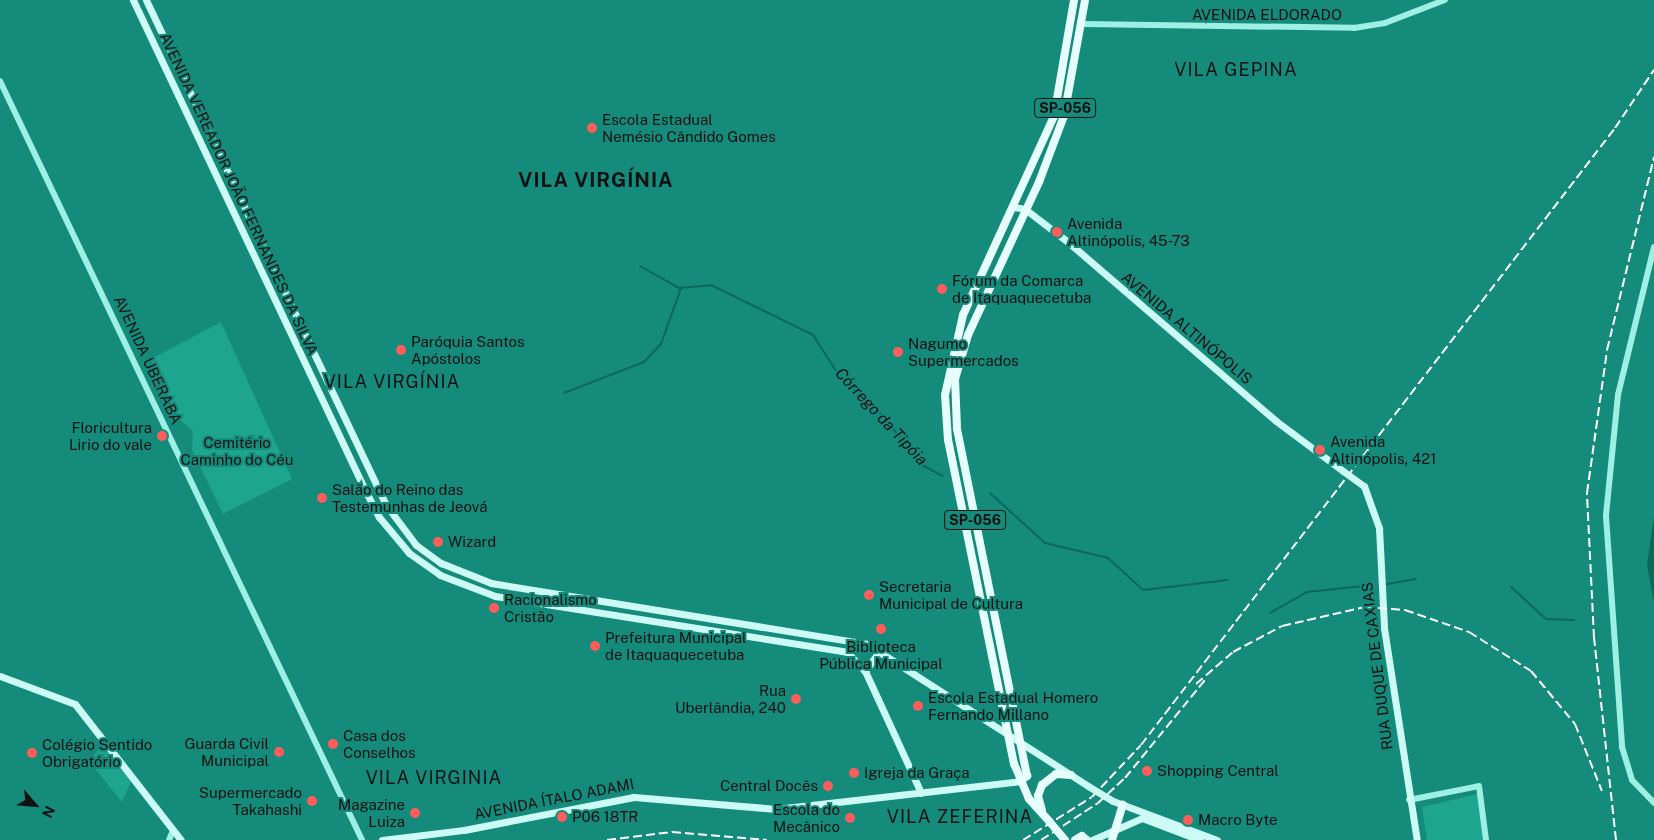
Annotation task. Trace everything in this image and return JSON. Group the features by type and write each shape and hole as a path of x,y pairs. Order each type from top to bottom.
{"main road":[{"name":"AVENIDA VEREADOR JOÃO FERNANDES DA SILVA","path":"133,0 165,73 363,486 379,517 409,553 440,575 495,596 842,649 857,658"},
{"name":"AVENIDA VEREADOR JOÃO FERNANDES DA SILVA","path":"146,0 386,505 416,545 441,563 483,581 867,644"},
{"name":"SP-056","path":"1065,840 1046,818 1020,781 1007,735 945,416 947,382 960,322 1005,228 1054,116 1074,0"},
{"name":"SP-056","path":"1020,743 955,402 961,353 1064,116 1083,24 1085,0"},
{"path":"165,73 178,68"},
{"name":"AVENIDA ALTINÓPOLIS","path":"1014,207 1025,209 1276,421 1343,471"},
{"path":"996,270 1011,234 1005,228"},
{"path":"246,244 258,238"},
{"name":"RUA DUQUE DE CAXIAS","path":"1343,471 1364,486 1378,528 1384,628 1409,800 1417,840"},
{"path":"696,627 699,616"},
{"path":"921,793 865,671 857,658 867,644 1007,735 1114,801 1218,840"},
{"path":"865,671 880,652"},
{"path":"0,676 75,704 171,836 181,840"},
{"name":"AVENIDA ÍTALO ADAMI","path":"382,840 464,830 589,805 652,796 776,809 1020,781 1028,776 1020,743"},
{"path":"1046,818 1038,796 1042,785 1056,774 1071,775"},
{"path":"1112,840 1123,805"},
{"path":"1092,840 1138,818 1200,840"}],"street":[{"name":"AVENIDA ELDORADO","path":"1083,24 1354,28 1385,23 1445,0"},
{"name":"AVENIDA UBERABA","path":"0,81 362,840"},
{"path":"1654,246 1618,395 1606,516 1622,747 1632,780 1654,803"},
{"path":"1409,800 1479,786 1486,840"}],"green space":[{"name":"Cemitério Caminho do Céu","path":"221,322 292,479 223,514 192,450 193,431 178,418 151,359"},
{"path":"102,745 131,782 122,802 89,761"},
{"path":"1478,794 1483,840 1427,840 1422,807"}],"water":[{"path":"1654,515 1654,603 1647,565"}],"waterway":[{"name":"Córrego da Tipóia","path":"640,266 679,288 711,285 813,335 840,377 867,398 924,466 943,476"},
{"path":"564,393 644,362 661,344 681,288"},
{"path":"990,493 1045,543 1108,558 1143,590 1227,580"},
{"name":"Córrego da Tipóia","path":"1387,584 1416,579"},
{"name":"Córrego da Tipóia","path":"1270,613 1307,592 1373,585"},
{"name":"Córrego da Tipóia","path":"1511,587 1546,619 1574,620"}],"railway":[{"path":"1023,840 1092,797 1141,745 1615,128 1654,70"},
{"path":"1616,840 1594,638 1587,493 1607,350 1654,157"},
{"path":"1196,684 1233,652 1282,626 1365,607 1405,610 1469,632 1531,671 1575,724 1602,791"},
{"path":"1041,840 1098,803 1125,778 1205,680"},
{"path":"607,840 672,832 767,840"}],"place":[{"name":"Escola Estadual Nemésio Cândido Gomes","path":"592,128"},
{"name":"Avenida Altinópolis, 45-73","path":"1057,232"},
{"name":"Fórum da Comarca de Itaquaquecetuba","path":"942,289"},
{"name":"Paróquia Santos Apóstolos","path":"401,350"},
{"name":"Nagumo Supermercados","path":"898,352"},
{"name":"Floricultura Lirio do vale","path":"162,436"},
{"name":"Avenida Altinópolis, 421","path":"1320,450"},
{"name":"Salão do Reino das Testemunhas de Jeová","path":"322,498"},
{"name":"Wizard","path":"438,542"},
{"name":"Secretaria Municipal de Cultura","path":"869,595"},
{"name":"Racionalismo Cristão","path":"494,608"},
{"name":"Biblioteca Pública Municipal","path":"881,629"},
{"name":"Prefeitura Municipal de Itaquaquecetuba","path":"595,646"},
{"name":"Rua Uberlândia, 240","path":"796,699"},
{"name":"Escola Estadual Homero Fernando Millano","path":"918,706"},
{"name":"Casa dos Conselhos","path":"333,744"},
{"name":"Guarda Civil Municipal","path":"279,752"},
{"name":"Colégio Sentido Obrigatório","path":"32,753"},
{"name":"Shopping Central","path":"1147,771"},
{"name":"Igreja da Graça","path":"854,773"},
{"name":"Central Docês","path":"828,786"},
{"name":"Supermercado Takahashi","path":"312,801"},
{"name":"Magazine Luiza","path":"415,813"},
{"name":"P06 18TR","path":"562,817"},
{"name":"Escola do Mecânico","path":"850,818"},
{"name":"Macro Byte","path":"1188,820"}],"district":[{"name":"VILA GEPINA","path":"1236,70"},
{"name":"VILA VIRGÍNIA","path":"596,180"},
{"name":"VILA VIRGÍNIA","path":"392,382"},
{"name":"VILA VIRGINIA","path":"434,778"},
{"name":"VILA ZEFERINA","path":"960,817"}]}
